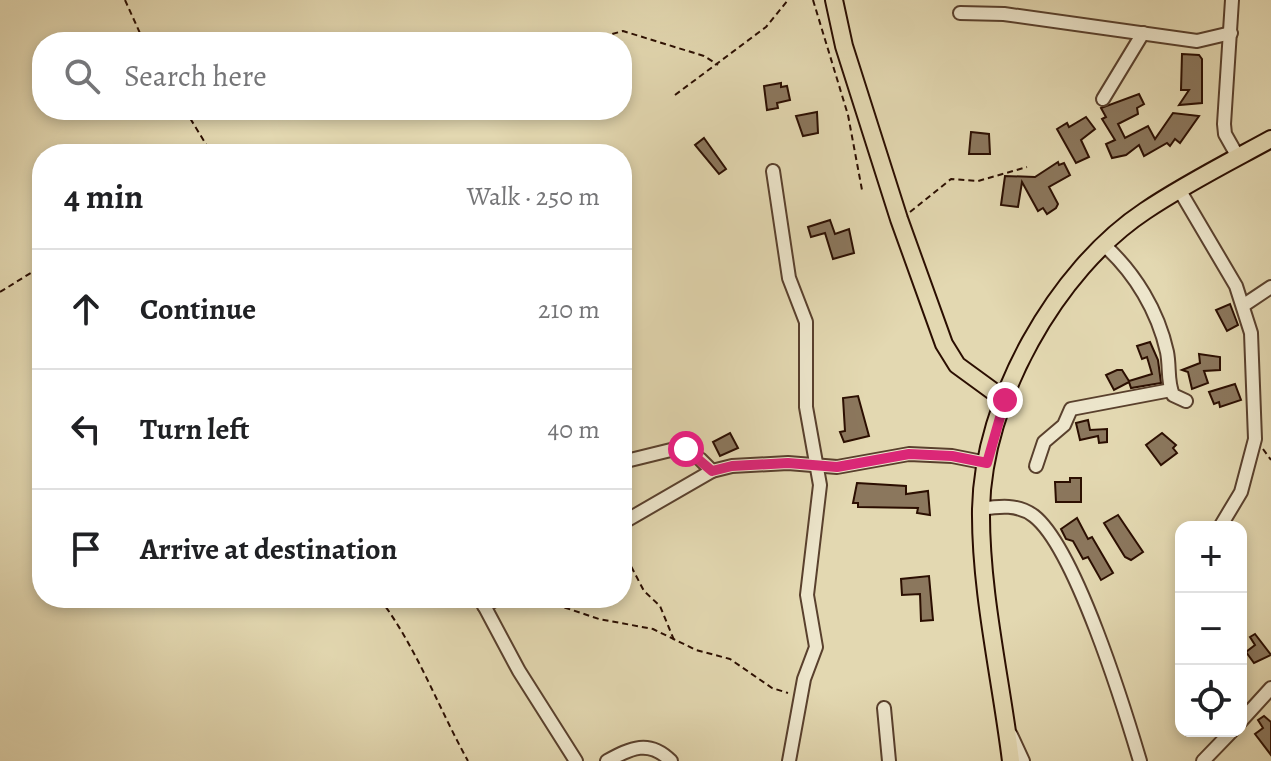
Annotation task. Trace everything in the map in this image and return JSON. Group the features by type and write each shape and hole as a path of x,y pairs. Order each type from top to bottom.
{"main road":[{"path":"834,0 844,46 899,219 944,344 957,365 1005,400"},
{"path":"1011,761 990,610 981,509 989,455 1005,400 1042,321 1090,257 1144,212 1271,139"}],"street":[{"path":"1232,0 1224,124 1225,134 1238,157"},
{"path":"960,13 1004,14 1197,41 1231,33"},
{"path":"1103,99 1143,33"},
{"path":"773,171 789,278 806,322 806,407 820,508 807,595 816,647 802,694 789,761"},
{"path":"1180,191 1244,305 1251,333 1255,439 1242,488 1223,521"},
{"path":"1104,245 1139,285 1154,312 1167,355 1171,390 1176,397 1186,401"},
{"path":"1244,305 1271,287"},
{"path":"1036,466 1044,442 1064,425 1071,409 1171,390"},
{"path":"632,460 679,448 700,459 712,471"},
{"path":"632,517 712,471 732,466 788,463 816,467 909,454 989,455"},
{"path":"981,509 1003,505 1020,508 1035,517 1051,536 1070,568 1124,707 1140,761"},
{"path":"485,608 519,671 576,761"},
{"path":"1247,715 1270,694"},
{"path":"884,708 889,761"},
{"path":"1007,727 1023,761"},
{"path":"1203,761 1226,737"},
{"path":"607,761 636,746 645,746 663,753 671,761"}],"path":[{"path":"125,0 139,32"},
{"path":"675,95 766,27 788,0"},
{"path":"813,0 848,115 862,190"},
{"path":"632,34 685,49 718,65"},
{"path":"191,120 206,144"},
{"path":"899,219 924,204 951,179 978,181 1027,167"},
{"path":"0,292 32,272"},
{"path":"632,568 644,591 660,606 674,641"},
{"path":"387,608 407,635 421,672 468,761"},
{"path":"566,608 599,619 653,629 674,641 730,659 772,688 802,694"}],"building":[{"path":"1182,54 1199,55 1202,59 1202,103 1179,105 1189,90 1181,90"},
{"path":"781,83 781,87 787,86 790,100 777,103 778,108 767,110 764,86"},
{"path":"1139,94 1144,104 1137,108 1138,114 1118,124 1125,138 1148,126 1155,139 1173,113 1199,116 1180,143 1175,139 1170,146 1167,143 1144,156 1139,145 1126,155 1112,158 1106,144 1115,140 1102,119 1106,117 1101,108"},
{"path":"817,112 818,133 803,136 796,116"},
{"path":"1086,117 1095,129 1081,140 1089,157 1076,163 1057,129 1067,123 1069,127"},
{"path":"971,132 989,134 990,154 969,154"},
{"path":"704,138 726,169 719,174 695,145"},
{"path":"1058,162 1059,165 1064,163 1070,175 1049,187 1058,204 1056,208 1047,214 1043,208 1038,211 1022,182 1018,207 1001,205 1005,176 1035,177"},
{"path":"830,220 835,234 849,229 854,253 833,259 825,233 811,237 808,227"},
{"path":"1230,304 1238,325 1227,331 1216,310"},
{"path":"1150,342 1158,360 1161,383 1131,388 1129,382 1114,390 1106,375 1117,370 1122,370 1129,381 1152,374 1147,357 1142,359 1137,346"},
{"path":"1199,354 1220,357 1220,370 1204,371 1208,383 1192,389 1188,372 1182,370 1200,363"},
{"path":"1235,384 1241,400 1220,407 1219,402 1214,404 1209,392"},
{"path":"858,396 869,436 844,442 840,432 845,431 843,398"},
{"path":"1088,420 1090,430 1107,429 1107,442 1099,443 1098,436 1080,440 1076,423"},
{"path":"730,433 738,448 720,456 713,442"},
{"path":"1162,433 1176,445 1173,448 1177,453 1161,465 1146,445"},
{"path":"1070,478 1081,478 1081,502 1056,502 1055,482 1070,482"},
{"path":"857,483 906,486 906,494 928,491 930,515 917,513 918,508 858,507 858,503 853,503"},
{"path":"1118,515 1143,552 1131,560 1125,557 1104,523"},
{"path":"1077,518 1113,573 1101,580 1088,557 1083,559 1073,541 1066,539 1061,529"},
{"path":"929,576 933,620 921,621 920,594 902,595 901,579"},
{"path":"1255,634 1271,655 1254,663 1247,653 1255,645 1250,637"},
{"path":"1264,716 1271,722 1271,755 1255,734 1263,728 1258,720"}],"route":[{"path":"686,449 712,471 732,466 788,463 837,467 909,454 952,456 987,463 1005,400"}]}
